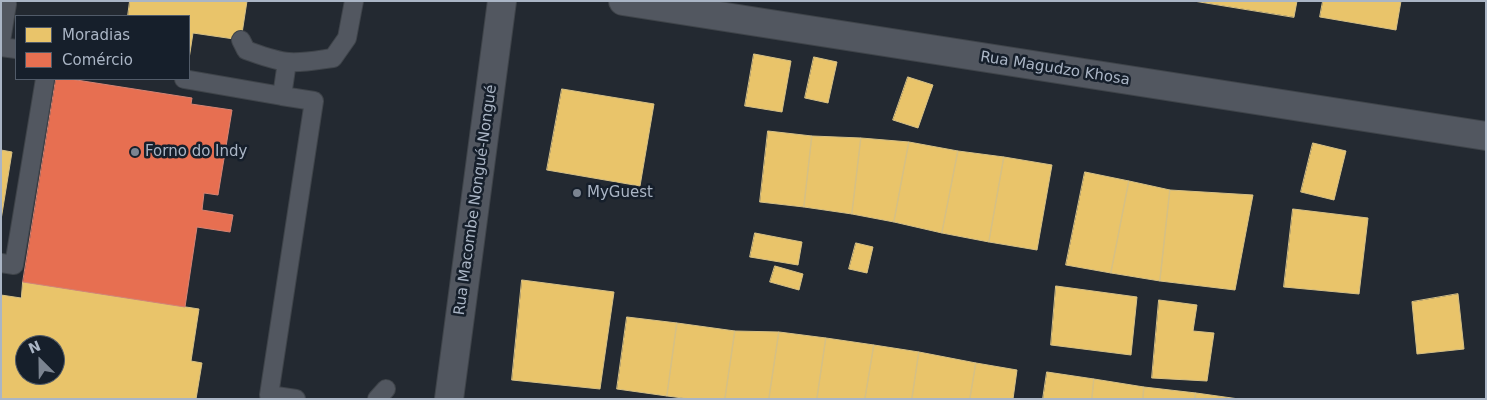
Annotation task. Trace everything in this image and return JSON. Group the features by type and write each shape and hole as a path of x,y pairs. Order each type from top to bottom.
{"street":[{"name":"Rua Macombe Nongué-Nongué","path":"450,399 502,1"},
{"name":"Rua Magudzo Khosa","path":"623,1 1486,136"}],"lane":[{"path":"240,40 246,50 267,58 287,62 305,62 333,58 347,38 354,1"},
{"path":"1,3 7,4 1,41"},
{"path":"1,47 15,49"},
{"path":"282,96 287,62"},
{"path":"1,263 14,265 45,80"},
{"path":"190,80 314,101 269,395 296,399"}],"building: Moradias":[{"path":"130,1 247,1 241,40 193,33 190,52 190,15 128,15"},
{"path":"1194,1 1297,1 1294,17"},
{"path":"1323,1 1401,1 1396,30 1320,17"},
{"path":"754,54 791,61 782,112 745,106"},
{"path":"814,57 837,62 828,103 805,98"},
{"path":"908,77 933,85 918,128 893,120"},
{"path":"562,89 654,104 640,186 547,170"},
{"path":"768,131 812,136 804,207 760,202"},
{"path":"812,136 861,138 852,214 804,207"},
{"path":"861,138 909,142 894,222 852,214"},
{"path":"909,142 958,151 942,233 894,222"},
{"path":"1313,143 1346,151 1334,200 1301,192"},
{"path":"1,150 12,152 1,220"},
{"path":"958,151 1004,157 989,242 942,233"},
{"path":"1004,157 1052,165 1037,250 989,242"},
{"path":"1085,172 1129,181 1111,273 1066,265"},
{"path":"1129,181 1170,190 1160,281 1111,273"},
{"path":"1170,190 1253,195 1235,290 1160,281"},
{"path":"1293,209 1368,218 1359,294 1284,287"},
{"path":"755,233 802,242 798,265 750,257"},
{"path":"856,243 873,247 867,273 849,269"},
{"path":"775,266 803,274 799,290 770,282"},
{"path":"522,280 614,292 600,389 512,380"},
{"path":"23,282 199,309 191,361 202,363 196,399 1,399 1,295 21,298"},
{"path":"1056,286 1137,297 1131,355 1051,345"},
{"path":"1458,294 1464,349 1417,354 1412,302"},
{"path":"1159,300 1197,305 1193,331 1214,333 1207,381 1152,378"},
{"path":"627,317 677,323 667,396 617,389"},
{"path":"677,323 735,331 725,399 691,399 667,396"},
{"path":"735,331 779,332 769,399 725,399"},
{"path":"779,332 826,338 817,399 769,399"},
{"path":"826,338 874,345 865,399 817,399"},
{"path":"874,345 919,352 912,399 865,399"},
{"path":"919,352 976,363 970,399 912,399"},
{"path":"976,363 1017,370 1013,399 970,399"},
{"path":"1047,372 1094,379 1092,399 1043,399"},
{"path":"1094,379 1144,387 1143,399 1092,399"},
{"path":"1144,387 1196,393 1195,399 1143,399"},
{"path":"1196,393 1239,399 1195,399"}],"building: Comércio":[{"name":"Forno do Indy","path":"56,80 76,80 192,98 191,104 232,110 218,195 204,193 202,210 233,215 230,232 197,227 185,307 23,282"}],"place":[{"name":"Forno do Indy","path":"135,152"},
{"name":"MyGuest","path":"577,193"}]}
